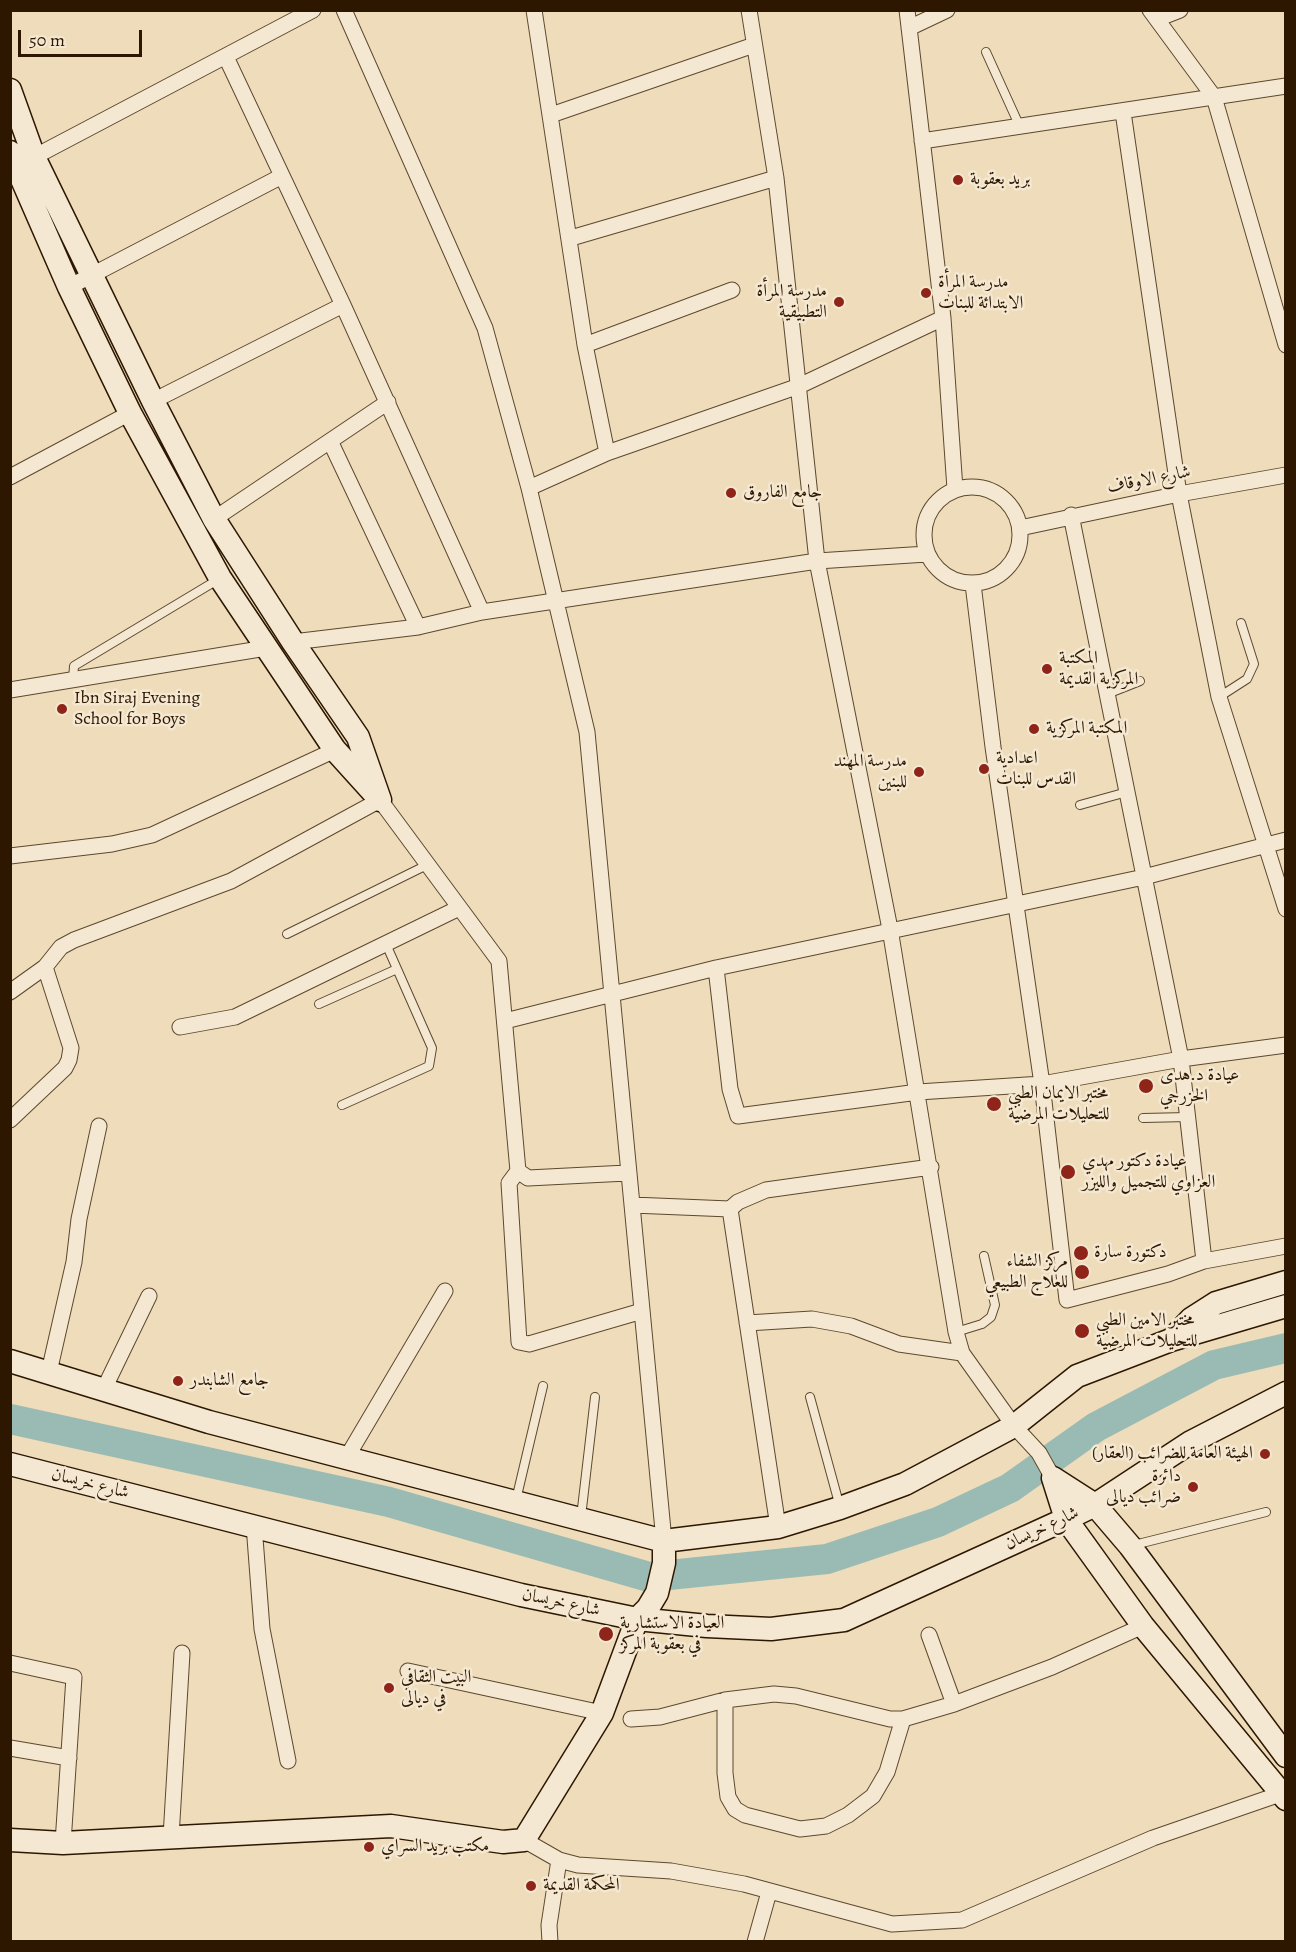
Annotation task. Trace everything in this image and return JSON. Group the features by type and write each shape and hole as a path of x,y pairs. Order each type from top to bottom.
{"street":[{"path":"17,160 226,57 283,17 313,10"},
{"path":"344,10 485,328 529,488 587,732 613,994 627,1173 664,1540 664,1563 657,1593 648,1608 637,1619 602,1713 524,1840"},
{"path":"534,10 571,238 585,345 607,453"},
{"path":"10,1840 63,1844 391,1826 503,1842 524,1840 559,1860 579,1865 671,1871 769,1892 892,1924 962,1920 1153,1838 1284,1795 1143,1626 1066,1519 1053,1478 1039,1454 1014,1426 962,1353 956,1332 890,929 817,561 776,178 749,10"},
{"path":"907,10 943,318 955,489"},
{"path":"909,28 948,10"},
{"path":"1180,10 1154,15 1214,97 1285,341"},
{"path":"551,115 754,45"},
{"path":"226,57 344,305 482,612"},
{"path":"922,141 1286,86"},
{"path":"10,90 17,160 69,287 130,413 220,578 335,750 380,800 459,908 482,934 499,961 518,1171 508,1183 519,1342 529,1344 642,1311"},
{"path":"1123,112 1179,494 1219,697 1286,909"},
{"path":"17,160 92,277 214,519 293,642 358,737 380,800"},
{"path":"69,287 282,176"},
{"path":"571,238 776,178"},
{"path":"585,345 732,290"},
{"path":"153,401 344,305"},
{"path":"529,488 607,453 799,386 943,318"},
{"path":"214,519 331,443 388,402"},
{"path":"10,477 130,413"},
{"path":"331,443 418,627"},
{"name":"شارع الاوقاف","path":"1020,528 1071,515 1286,475"},
{"path":"969,486 984,487 997,493 1012,508 1020,528 1020,543 1016,557 1007,570 994,579 973,584 948,578 936,567 927,554 923,538 925,523 931,508 955,489 969,486"},
{"path":"1071,515 1181,1059 1204,1261"},
{"path":"293,642 418,627 482,612 817,561 927,554"},
{"path":"973,584 993,747 1042,1084 1067,1300 1168,1274 1204,1261 1286,1246"},
{"path":"10,690 266,648"},
{"path":"10,856 112,844 152,835 335,750"},
{"path":"10,992 45,967 61,948 74,940 231,881 380,800"},
{"path":"505,1021 890,929 1144,877 1286,840"},
{"path":"180,1027 235,1017 459,908"},
{"path":"10,1120 65,1068 69,1060 70,1048 45,967"},
{"path":"716,969 730,1089 738,1116 918,1092 1042,1084 1181,1059 1286,1046"},
{"path":"49,1372 75,1262 80,1219 99,1126"},
{"path":"632,1205 730,1209 766,1190 930,1167"},
{"path":"518,1171 528,1178 627,1173"},
{"path":"730,1209 778,1527"},
{"path":"1171,1340 1191,1319 1209,1306 1286,1282"},
{"path":"346,1457 445,1291"},
{"path":"104,1389 149,1296"},
{"path":"10,1361 209,1422 664,1540 778,1527 840,1508 905,1484 1014,1426 1077,1376 1171,1340 1286,1306"},
{"path":"747,1323 812,1319 851,1326 899,1344 962,1353"},
{"name":"شارع خريسان","path":"10,1464 521,1595 637,1619 695,1626 771,1629 844,1620 1066,1519 1095,1505 1191,1442 1286,1393"},
{"path":"1053,1478 1095,1505 1130,1546 1286,1756"},
{"path":"254,1525 262,1629 288,1761"},
{"path":"631,1719 660,1717 725,1700 774,1694 795,1696 890,1719 903,1719 954,1704 1052,1667 1143,1626"},
{"path":"929,1635 954,1704"},
{"path":"171,1837 182,1653"},
{"path":"10,1663 74,1677 63,1844"},
{"path":"408,1671 602,1713"},
{"path":"725,1700 725,1773 728,1797 735,1809 745,1815 800,1828 826,1826 848,1815 873,1796 887,1772 903,1719"},
{"path":"10,1748 69,1758"},
{"path":"550,1941 549,1925 559,1860"},
{"path":"754,1941 769,1892"}],"lane":[{"path":"986,52 1020,127"},
{"path":"74,680 74,666 220,578"},
{"path":"1219,697 1247,679 1254,664 1241,623"},
{"path":"1107,694 1140,681"},
{"path":"1080,805 1127,792"},
{"path":"287,934 429,864"},
{"path":"342,1105 429,1066 432,1047 386,944"},
{"path":"319,1004 397,969"},
{"path":"1143,1118 1188,1117"},
{"path":"956,1332 982,1324 991,1317 995,1305 984,1256"},
{"path":"516,1502 543,1386"},
{"path":"581,1519 595,1397"},
{"path":"810,1397 840,1508"},
{"path":"1130,1546 1266,1512"}],"waterway":[{"path":"10,1419 389,1502 649,1577 827,1559 938,1522 1010,1488 1096,1427 1214,1365 1286,1348"}],"place":[{"name":"بريد بعقوبة","path":"958,180"},
{"name":"مدرسة المرأة الابتدائة للبنات","path":"926,293"},
{"name":"مدرسة المرأة التطبيقية","path":"839,302"},
{"name":"جامع الفاروق","path":"731,493"},
{"name":"المكتبة المركزية القديمة","path":"1047,669"},
{"name":"Ibn Siraj Evening School for Boys","path":"62,709"},
{"name":"المكتبة المركزية","path":"1034,729"},
{"name":"اعدادية القدس للبنات","path":"984,769"},
{"name":"مدرسة المهند للبنين","path":"919,772"},
{"name":"عيادة د.هدى الخزرجي","path":"1146,1086"},
{"name":"مختبر الايمان الطبي للتحليلات المرضية","path":"994,1104"},
{"name":"عيادة دكتور مهدي العزاوي للتجميل والليزر","path":"1068,1172"},
{"name":"دكتورة سارة","path":"1081,1253"},
{"name":"مركز الشفاء للعلاج الطبيعي","path":"1082,1272"},
{"name":"مختبر الامين الطبي للتحليلات المرضية","path":"1082,1331"},
{"name":"جامع الشابندر","path":"178,1381"},
{"name":"الهيئة العامة للضرائب (العقار)","path":"1265,1454"},
{"name":"دائرة ضرائب ديالى","path":"1193,1487"},
{"name":"العيادة الاستشارية في بعقوبة المركز","path":"606,1634"},
{"name":"البيت الثقافي في ديالى","path":"389,1688"},
{"name":"مكتب بريد السراي","path":"369,1847"},
{"name":"المحكمة القديمة","path":"531,1886"}]}
